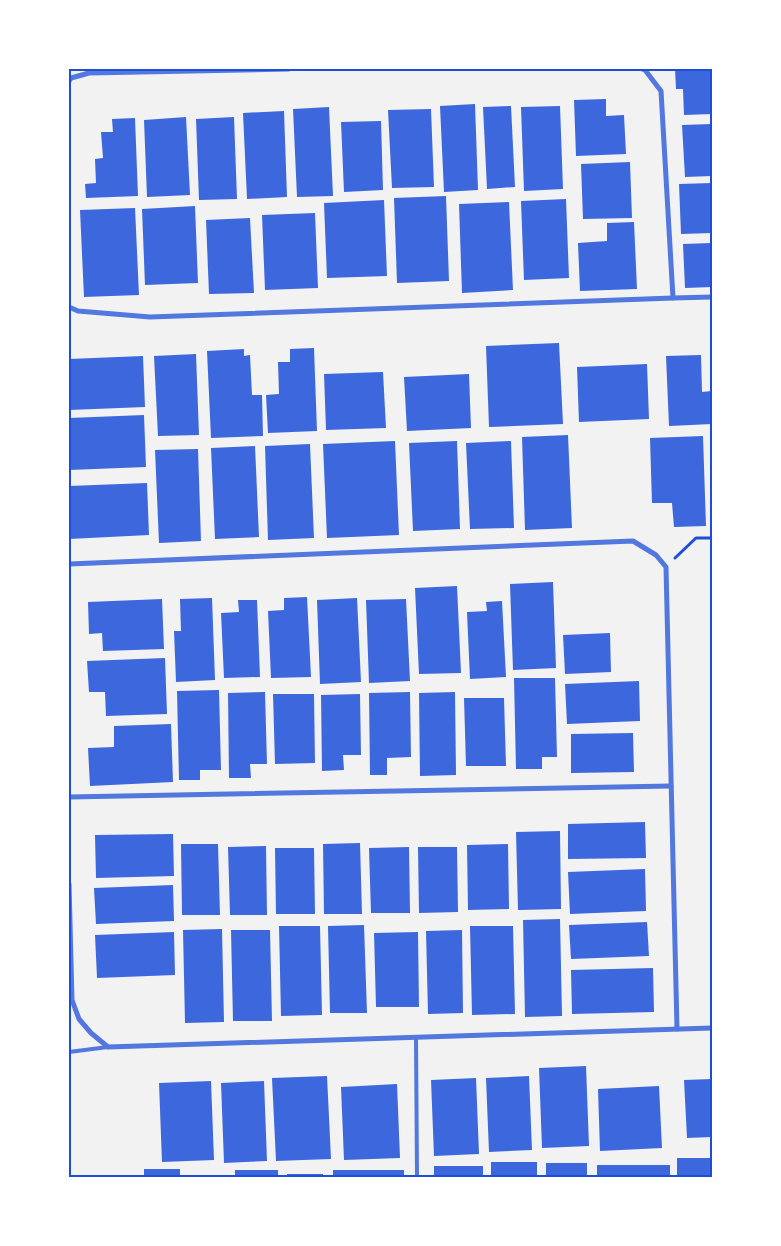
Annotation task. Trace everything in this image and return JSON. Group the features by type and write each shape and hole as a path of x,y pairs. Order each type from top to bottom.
{"street":[{"path":"69,81 71,78 90,73 289,69"},
{"path":"642,69 645,70 661,91 673,298"},
{"path":"69,307 78,310 150,317 712,297"},
{"path":"69,564 633,541 656,555 666,567 678,1029"},
{"path":"69,797 671,786"},
{"path":"69,884 72,1000 79,1019 91,1033 108,1047 712,1028"}],"lane":[{"path":"416,1038 417,1177"},
{"path":"69,1052 108,1047"}],"path":[{"path":"666,567 696,538 712,538"}],"building":[{"path":"675,69 712,69 712,114 684,115 683,89 676,89"},
{"path":"606,99 606,116 624,115 626,154 576,156 574,100"},
{"path":"475,104 478,190 444,192 440,106"},
{"path":"511,106 515,187 487,189 483,107"},
{"path":"560,106 563,189 524,191 521,107"},
{"path":"329,107 333,196 297,197 293,109"},
{"path":"431,109 434,187 392,188 388,110"},
{"path":"284,111 287,197 247,199 243,113"},
{"path":"186,117 190,195 147,197 144,120"},
{"path":"234,117 237,199 199,200 196,119"},
{"path":"135,118 138,196 86,198 85,184 96,183 95,159 103,158 101,132 113,132 112,119"},
{"path":"381,121 383,190 344,192 341,122"},
{"path":"712,124 712,176 685,177 682,125"},
{"path":"630,162 632,218 583,219 581,164"},
{"path":"712,183 712,233 681,234 679,184"},
{"path":"446,196 449,281 397,283 394,198"},
{"path":"566,199 569,278 524,280 521,201"},
{"path":"384,200 387,276 327,278 324,203"},
{"path":"509,202 513,290 462,293 459,204"},
{"path":"195,206 198,283 145,285 142,209"},
{"path":"135,208 139,295 84,297 80,210"},
{"path":"315,213 318,288 265,290 262,215"},
{"path":"250,218 254,293 209,294 206,220"},
{"path":"634,222 637,289 580,291 578,243 607,241 607,223"},
{"path":"712,243 712,287 685,288 683,244"},
{"path":"559,343 563,424 489,427 486,346"},
{"path":"314,348 317,431 268,433 266,395 279,394 278,362 290,362 290,349"},
{"path":"244,349 244,356 250,355 252,395 262,395 263,436 211,438 207,351"},
{"path":"196,354 199,435 158,436 154,356"},
{"path":"701,355 702,392 712,391 712,424 669,426 666,356"},
{"path":"143,356 145,407 69,410 69,359"},
{"path":"647,364 649,419 579,422 577,367"},
{"path":"383,372 386,428 326,430 324,374"},
{"path":"469,374 471,428 407,431 404,377"},
{"path":"144,415 146,467 69,470 69,418"},
{"path":"568,435 572,528 525,530 522,437"},
{"path":"703,436 706,526 674,527 672,503 652,503 650,438"},
{"path":"395,441 399,535 327,538 323,444"},
{"path":"457,441 460,529 413,531 409,443"},
{"path":"511,441 514,528 470,529 466,443"},
{"path":"310,444 314,538 268,540 265,446"},
{"path":"255,446 259,537 215,539 211,448"},
{"path":"198,449 201,541 159,543 155,450"},
{"path":"147,483 149,535 69,539 69,486"},
{"path":"553,582 556,668 513,670 510,584"},
{"path":"457,586 461,673 419,674 415,588"},
{"path":"307,597 311,677 271,678 268,611 284,610 284,598"},
{"path":"212,598 215,680 176,682 174,631 181,631 180,599"},
{"path":"357,598 361,682 320,684 317,600"},
{"path":"162,599 164,649 103,651 102,633 89,634 88,602"},
{"path":"406,599 410,681 369,683 366,600"},
{"path":"238,600 257,600 260,677 224,678 221,613 239,612"},
{"path":"502,601 506,677 470,679 467,612 487,611 486,602"},
{"path":"610,633 611,672 565,674 563,635"},
{"path":"165,658 167,714 106,716 105,692 89,692 87,661"},
{"path":"514,678 555,678 557,757 542,757 542,769 516,769"},
{"path":"639,681 640,721 567,724 565,684"},
{"path":"219,690 221,770 200,770 200,780 179,780 177,691"},
{"path":"265,692 267,764 250,764 251,778 229,778 228,693"},
{"path":"410,692 411,757 387,758 387,775 370,775 369,693"},
{"path":"455,692 456,775 420,776 419,693"},
{"path":"273,694 314,694 315,763 275,764"},
{"path":"360,694 361,755 343,755 344,770 322,771 321,695"},
{"path":"464,698 504,698 506,766 466,766"},
{"path":"171,724 173,782 90,786 88,748 114,747 114,726"},
{"path":"633,733 634,772 571,773 571,734"},
{"path":"645,822 646,858 568,859 568,824"},
{"path":"560,831 561,909 518,910 516,832"},
{"path":"173,834 174,876 96,878 95,835"},
{"path":"360,843 362,914 324,914 323,844"},
{"path":"181,844 218,844 220,915 182,915"},
{"path":"508,844 509,909 468,910 467,845"},
{"path":"266,846 267,915 230,915 228,847"},
{"path":"409,847 410,913 371,913 369,848"},
{"path":"418,847 457,847 458,912 419,913"},
{"path":"275,848 314,848 315,914 276,914"},
{"path":"645,869 646,911 570,914 568,872"},
{"path":"173,885 174,921 96,924 94,888"},
{"path":"560,919 562,1016 525,1017 523,920"},
{"path":"647,922 649,956 571,959 569,925"},
{"path":"364,925 367,1013 330,1013 328,926"},
{"path":"279,926 320,926 322,1015 281,1016"},
{"path":"470,926 513,926 515,1014 472,1015"},
{"path":"222,929 224,1022 185,1023 183,930"},
{"path":"231,930 270,930 272,1021 233,1021"},
{"path":"462,930 463,1013 428,1014 426,931"},
{"path":"174,932 175,975 97,978 95,935"},
{"path":"418,932 419,1007 376,1007 374,933"},
{"path":"653,968 654,1012 572,1014 571,970"},
{"path":"586,1066 589,1146 542,1148 539,1068"},
{"path":"327,1076 331,1159 276,1161 272,1078"},
{"path":"529,1076 532,1150 489,1152 486,1078"},
{"path":"476,1078 479,1154 434,1156 431,1080"},
{"path":"712,1079 712,1137 687,1138 684,1080"},
{"path":"211,1081 214,1160 162,1162 159,1083"},
{"path":"264,1081 267,1161 224,1163 221,1083"},
{"path":"397,1084 400,1158 344,1160 341,1087"},
{"path":"659,1086 662,1148 600,1151 598,1089"},
{"path":"677,1158 712,1158 712,1177 677,1177"},
{"path":"491,1162 537,1162 537,1177 491,1177"},
{"path":"546,1163 587,1163 587,1177 546,1177"},
{"path":"597,1165 670,1165 670,1177 597,1177"},
{"path":"434,1166 483,1166 483,1177 434,1177"},
{"path":"144,1169 180,1169 180,1177 144,1177"},
{"path":"235,1170 278,1170 278,1177 235,1177"},
{"path":"333,1170 404,1170 404,1177 333,1177"},
{"path":"287,1174 323,1174 323,1177 287,1177"}]}
